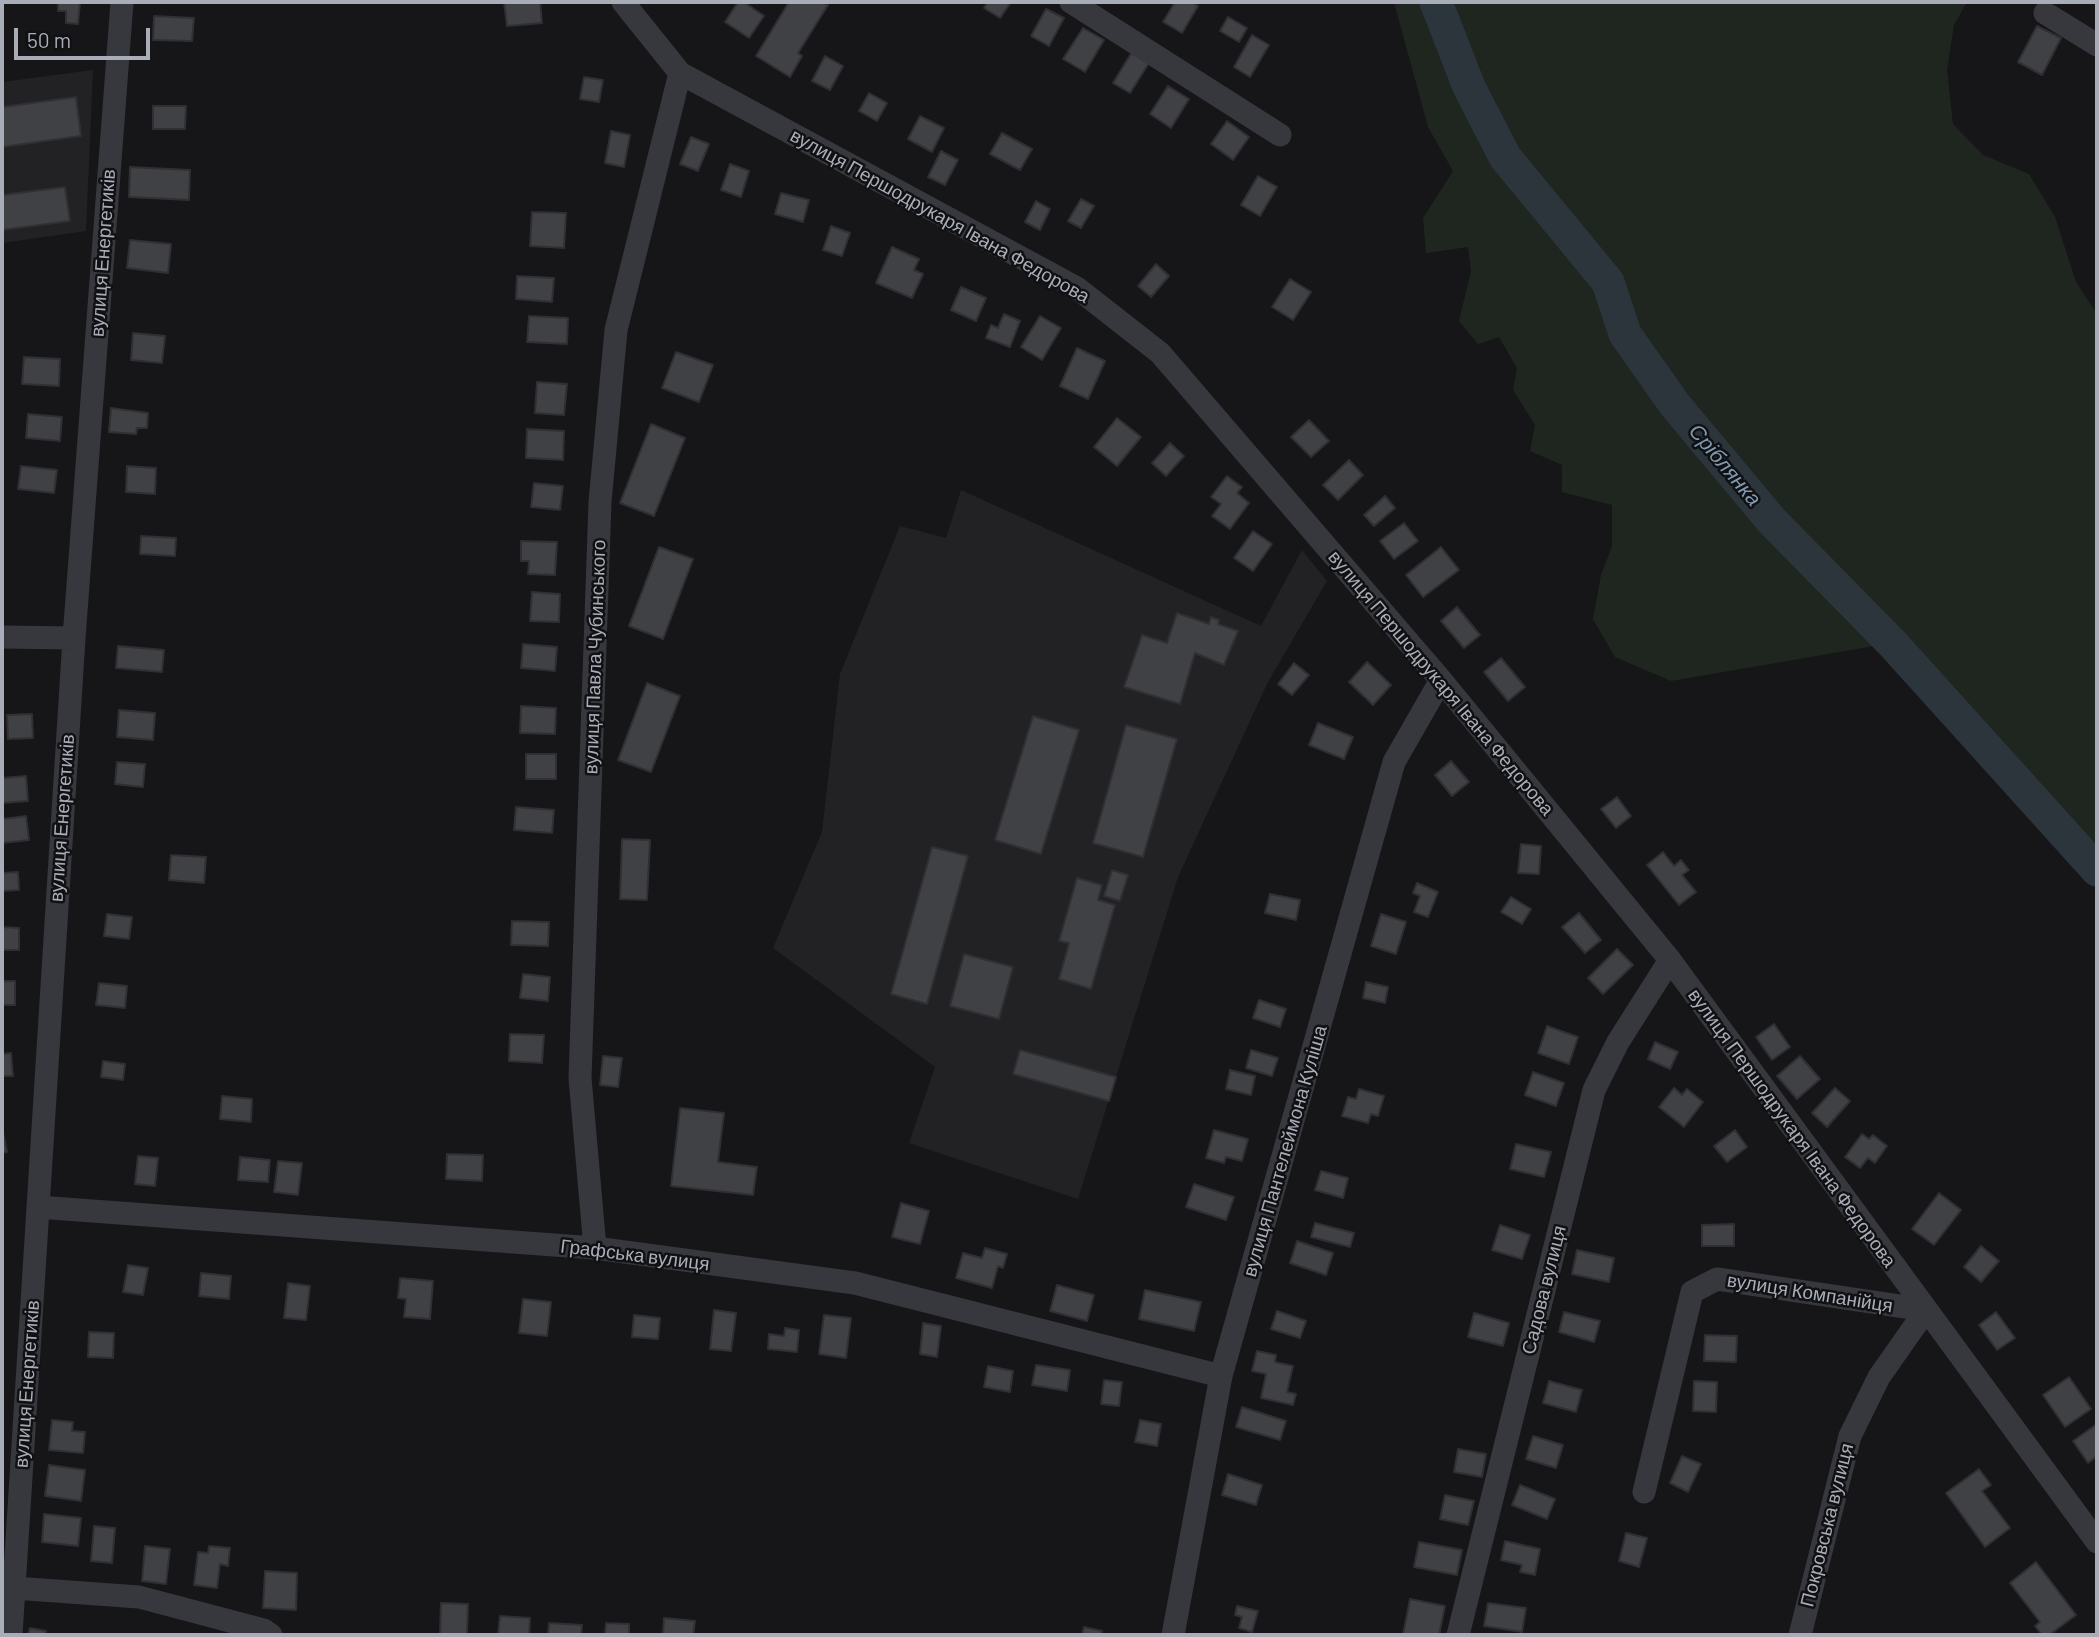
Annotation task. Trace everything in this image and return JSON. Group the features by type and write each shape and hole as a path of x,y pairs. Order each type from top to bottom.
{"street":[{"name":"вулиця Енергетиків","path":"11,1635 74,638 122,2"},
{"name":"вулиця Першодрукаря Івана Федорова","path":"623,2 680,74 1077,288 1160,353 1441,680 1670,960 2097,1542"},
{"path":"1071,2 1280,135"},
{"path":"2045,13 2097,45"},
{"name":"вулиця Павла Чубинського","path":"595,1248 580,1078 600,502 616,330 680,74"},
{"path":"2,637 74,638"},
{"name":"вулиця Пантелеймона Куліша","path":"1173,1635 1221,1376 1394,762 1441,680"},
{"name":"Садова вулиця","path":"1458,1635 1594,1090 1618,1042 1670,960"},
{"name":"Графська вулиця","path":"38,1208 595,1248 855,1283 1221,1376"},
{"name":"вулиця Компанійця","path":"1644,1492 1692,1292 1717,1279 1926,1310"},
{"name":"Покровська вулиця","path":"1800,1635 1850,1436 1879,1377 1926,1310"},
{"path":"14,1588 139,1597 271,1635"}],"shaded area":[{"path":"1394,2 1967,2 1954,25 1947,70 1953,124 1983,155 2029,174 2055,217 2076,282 2097,314 2097,870 1892,643 1671,681 1615,657 1593,619 1601,575 1612,546 1612,505 1562,492 1562,465 1530,451 1535,425 1513,390 1517,368 1499,337 1478,344 1459,321 1471,271 1468,247 1426,253 1423,218 1453,171 1428,127"},
{"path":"93,70 86,231 2,243 2,82"},
{"path":"961,490 1261,626 1302,550 1327,581 1268,682 1178,877 1078,1199 909,1143 935,1067 773,948 822,832 840,674 900,526 946,538"}],"building":[{"path":"58,2 80,2 78,24 66,23 66,11 58,11"},
{"path":"504,2 540,2 542,23 507,26"},
{"path":"738,2 744,2 764,16 749,38 725,22"},
{"path":"789,2 822,2 828,5 798,53 802,56 790,77 756,56"},
{"path":"988,2 1011,2 1000,18 984,8"},
{"path":"1175,2 1192,2 1198,6 1182,33 1163,22"},
{"path":"1046,9 1064,18 1049,46 1031,36"},
{"path":"154,16 194,18 192,41 153,40"},
{"path":"1228,17 1247,28 1239,42 1220,31"},
{"path":"2037,26 2061,38 2042,75 2018,62"},
{"path":"1083,28 1104,40 1085,72 1063,59"},
{"path":"1252,35 1269,45 1250,77 1234,67"},
{"path":"1132,52 1149,63 1130,93 1113,83"},
{"path":"825,56 843,66 830,90 812,81"},
{"path":"584,77 603,80 599,102 580,99"},
{"path":"1168,86 1189,99 1171,128 1150,114"},
{"path":"869,93 887,103 877,121 859,111"},
{"path":"76,97 81,136 2,147 2,107"},
{"path":"153,106 186,106 185,129 153,129"},
{"path":"920,116 944,128 932,152 908,139"},
{"path":"1227,121 1249,137 1233,160 1211,144"},
{"path":"611,131 630,135 624,167 605,163"},
{"path":"1002,133 1032,149 1020,170 990,154"},
{"path":"691,137 709,144 698,171 680,164"},
{"path":"941,151 958,160 945,185 928,177"},
{"path":"730,164 749,171 741,197 721,190"},
{"path":"130,167 190,170 189,200 129,197"},
{"path":"1258,176 1277,187 1260,216 1241,205"},
{"path":"65,187 70,221 2,230 2,195"},
{"path":"781,193 809,200 803,222 775,214"},
{"path":"1081,199 1094,206 1081,228 1068,221"},
{"path":"1036,201 1050,209 1040,230 1025,222"},
{"path":"532,212 566,213 564,248 530,246"},
{"path":"831,226 850,233 842,256 823,250"},
{"path":"130,240 171,244 168,273 127,268"},
{"path":"892,247 919,259 914,270 923,274 912,298 876,283"},
{"path":"1156,264 1169,276 1151,297 1138,286"},
{"path":"517,276 554,278 552,302 516,299"},
{"path":"1290,279 1311,292 1293,320 1272,307"},
{"path":"961,287 986,298 976,321 951,310"},
{"path":"1004,314 1020,321 1010,347 986,338 991,325 998,328"},
{"path":"529,316 568,318 567,344 527,342"},
{"path":"1040,316 1061,328 1042,360 1021,347"},
{"path":"133,333 165,336 162,363 131,360"},
{"path":"1077,348 1105,361 1088,399 1060,386"},
{"path":"676,352 713,365 699,402 662,388"},
{"path":"24,357 60,359 59,386 22,384"},
{"path":"537,382 567,384 564,415 535,413"},
{"path":"111,408 148,413 147,428 137,428 136,434 109,432"},
{"path":"28,414 62,417 60,441 26,438"},
{"path":"1117,418 1141,437 1117,466 1094,447"},
{"path":"1309,420 1329,441 1311,457 1291,437"},
{"path":"651,424 685,438 654,516 620,503"},
{"path":"527,429 564,431 563,460 526,458"},
{"path":"1170,443 1184,456 1166,476 1152,463"},
{"path":"1349,460 1363,475 1338,500 1323,485"},
{"path":"21,466 57,470 54,493 18,489"},
{"path":"127,466 156,468 155,494 126,492"},
{"path":"1227,476 1242,487 1237,493 1249,503 1230,529 1212,516 1221,504 1211,497"},
{"path":"534,483 563,486 560,510 531,507"},
{"path":"1385,496 1395,508 1374,526 1364,515"},
{"path":"1404,523 1418,541 1394,559 1380,541"},
{"path":"1253,531 1272,544 1253,571 1234,558"},
{"path":"141,536 176,538 175,556 140,554"},
{"path":"521,541 557,542 555,575 528,574 529,561 521,561"},
{"path":"659,547 693,559 663,639 629,626"},
{"path":"1441,547 1459,570 1423,597 1406,575"},
{"path":"532,592 560,594 559,622 530,621"},
{"path":"1457,607 1480,635 1464,648 1441,621"},
{"path":"1177,613 1209,624 1211,617 1219,620 1218,624 1238,631 1224,665 1195,653 1180,704 1124,687 1142,635 1167,643"},
{"path":"523,644 557,647 555,671 521,668"},
{"path":"118,646 164,650 162,672 116,668"},
{"path":"1501,658 1525,687 1508,701 1484,672"},
{"path":"1367,662 1391,685 1373,705 1349,682"},
{"path":"1294,663 1309,675 1292,695 1278,684"},
{"path":"647,683 680,696 651,772 618,760"},
{"path":"521,706 556,708 555,734 520,733"},
{"path":"119,710 155,713 153,740 117,737"},
{"path":"32,714 33,738 8,739 7,715"},
{"path":"1033,716 1079,730 1041,854 995,840"},
{"path":"1318,723 1353,737 1344,759 1309,745"},
{"path":"1126,725 1177,739 1143,857 1093,843"},
{"path":"526,754 556,754 556,779 526,779"},
{"path":"1451,761 1469,782 1452,796 1435,775"},
{"path":"117,762 145,764 143,787 115,784"},
{"path":"26,776 28,801 2,803 2,778"},
{"path":"1617,797 1631,816 1616,828 1601,809"},
{"path":"516,807 554,810 552,833 514,830"},
{"path":"26,816 29,840 2,843 2,819"},
{"path":"622,839 650,840 647,900 620,899"},
{"path":"1521,844 1541,846 1539,874 1518,873"},
{"path":"932,847 968,856 927,1004 891,994"},
{"path":"1663,852 1674,866 1681,860 1689,870 1682,875 1696,892 1679,905 1647,865"},
{"path":"171,855 206,857 204,883 169,880"},
{"path":"1112,870 1128,875 1120,901 1104,896"},
{"path":"18,872 19,890 2,891 2,873"},
{"path":"1077,878 1102,885 1098,900 1115,905 1091,989 1059,979 1069,943 1059,941"},
{"path":"1417,883 1438,892 1428,917 1414,912 1420,896 1413,893"},
{"path":"1270,894 1300,900 1296,920 1265,913"},
{"path":"1511,897 1531,909 1522,924 1501,912"},
{"path":"1579,913 1601,940 1585,953 1562,927"},
{"path":"107,914 132,917 129,939 104,936"},
{"path":"1381,914 1406,922 1396,954 1371,946"},
{"path":"512,921 549,922 548,946 511,945"},
{"path":"2,927 19,928 19,950 2,950"},
{"path":"1617,949 1633,965 1603,994 1588,978"},
{"path":"964,954 1013,967 999,1019 950,1006"},
{"path":"523,974 550,977 548,1001 520,998"},
{"path":"2,981 15,981 15,1005 2,1005"},
{"path":"1366,982 1388,987 1385,1003 1363,998"},
{"path":"99,983 127,986 125,1008 96,1005"},
{"path":"1259,1000 1286,1009 1280,1027 1253,1018"},
{"path":"1774,1024 1790,1047 1772,1060 1756,1037"},
{"path":"1547,1026 1578,1037 1569,1064 1538,1053"},
{"path":"510,1034 544,1035 542,1063 509,1061"},
{"path":"1655,1042 1678,1052 1670,1069 1648,1059"},
{"path":"1020,1050 1116,1077 1109,1101 1013,1074"},
{"path":"1251,1050 1278,1058 1272,1076 1246,1068"},
{"path":"11,1053 13,1076 2,1076 2,1054"},
{"path":"603,1056 622,1058 618,1087 600,1085"},
{"path":"1800,1056 1820,1079 1797,1099 1777,1076"},
{"path":"103,1061 125,1064 123,1080 101,1077"},
{"path":"1230,1070 1255,1076 1251,1095 1226,1089"},
{"path":"1533,1072 1564,1083 1556,1106 1525,1095"},
{"path":"1674,1088 1682,1095 1687,1089 1703,1102 1684,1127 1659,1107"},
{"path":"1835,1088 1850,1101 1827,1127 1812,1113"},
{"path":"1359,1089 1384,1096 1378,1116 1371,1114 1368,1123 1342,1116 1348,1097 1356,1099"},
{"path":"222,1096 252,1099 251,1122 220,1119"},
{"path":"680,1108 724,1113 718,1162 757,1167 753,1195 671,1186"},
{"path":"2,1127 7,1152 2,1153"},
{"path":"1214,1130 1248,1139 1242,1161 1226,1157 1224,1163 1206,1158"},
{"path":"1735,1130 1747,1147 1727,1162 1714,1146"},
{"path":"1862,1134 1869,1139 1873,1135 1887,1146 1875,1163 1868,1158 1860,1168 1845,1157"},
{"path":"1516,1144 1551,1152 1544,1177 1510,1169"},
{"path":"447,1154 483,1155 482,1181 446,1179"},
{"path":"138,1156 158,1158 155,1186 135,1184"},
{"path":"240,1157 270,1160 268,1182 238,1180"},
{"path":"278,1161 302,1163 298,1195 274,1192"},
{"path":"1321,1171 1348,1178 1343,1198 1315,1190"},
{"path":"1194,1184 1234,1197 1226,1220 1186,1207"},
{"path":"1939,1193 1961,1210 1934,1245 1912,1229"},
{"path":"901,1203 929,1211 920,1244 892,1237"},
{"path":"1315,1223 1354,1233 1350,1247 1311,1237"},
{"path":"1734,1224 1734,1246 1702,1246 1702,1225"},
{"path":"1500,1225 1530,1235 1522,1259 1492,1250"},
{"path":"1297,1241 1333,1253 1326,1275 1290,1263"},
{"path":"1981,1246 1999,1261 1981,1282 1964,1267"},
{"path":"985,1248 1007,1254 1003,1268 998,1266 992,1288 956,1278 963,1253 982,1258"},
{"path":"1577,1250 1614,1258 1609,1282 1572,1274"},
{"path":"128,1265 148,1268 143,1295 123,1292"},
{"path":"201,1273 231,1276 229,1299 199,1296"},
{"path":"400,1278 433,1281 430,1319 404,1317 406,1299 398,1298"},
{"path":"288,1283 310,1286 306,1320 284,1318"},
{"path":"1057,1285 1094,1295 1087,1321 1050,1311"},
{"path":"1145,1290 1201,1302 1194,1331 1139,1319"},
{"path":"523,1299 551,1302 547,1336 519,1333"},
{"path":"714,1310 736,1313 731,1351 710,1349"},
{"path":"1277,1311 1306,1321 1300,1338 1271,1329"},
{"path":"1564,1312 1600,1321 1594,1342 1559,1332"},
{"path":"1996,1312 2015,1338 1997,1350 1979,1325"},
{"path":"1474,1313 1509,1323 1503,1346 1468,1337"},
{"path":"634,1315 660,1318 658,1339 632,1337"},
{"path":"824,1315 851,1318 846,1358 819,1354"},
{"path":"923,1323 941,1326 937,1357 920,1354"},
{"path":"785,1328 799,1330 797,1352 768,1349 769,1334 784,1336"},
{"path":"89,1332 114,1333 113,1358 88,1357"},
{"path":"1705,1335 1737,1336 1736,1362 1704,1361"},
{"path":"1257,1351 1276,1355 1275,1362 1293,1366 1287,1392 1296,1394 1293,1405 1261,1398 1266,1374 1252,1371"},
{"path":"1036,1365 1070,1370 1067,1391 1032,1385"},
{"path":"988,1366 1013,1371 1010,1392 984,1387"},
{"path":"2069,1377 2091,1409 2065,1427 2043,1395"},
{"path":"1104,1380 1122,1382 1119,1406 1101,1404"},
{"path":"1549,1381 1582,1390 1576,1412 1543,1403"},
{"path":"1694,1381 1717,1382 1716,1412 1693,1411"},
{"path":"1242,1407 1286,1421 1280,1440 1236,1427"},
{"path":"52,1420 73,1422 72,1431 85,1432 83,1453 49,1450"},
{"path":"1140,1420 1161,1424 1157,1446 1135,1442"},
{"path":"2097,1424 2097,1456 2088,1463 2073,1441"},
{"path":"1533,1436 1563,1445 1556,1468 1526,1459"},
{"path":"1458,1449 1486,1454 1482,1477 1454,1472"},
{"path":"1682,1456 1701,1464 1688,1492 1670,1483"},
{"path":"49,1465 85,1470 81,1501 45,1496"},
{"path":"1979,1469 1991,1485 1982,1491 2010,1528 1985,1547 1946,1493"},
{"path":"1228,1474 1262,1485 1256,1505 1222,1495"},
{"path":"1520,1485 1555,1499 1547,1519 1512,1505"},
{"path":"1445,1495 1474,1501 1468,1525 1440,1519"},
{"path":"44,1514 81,1518 78,1546 42,1542"},
{"path":"94,1526 115,1528 112,1563 91,1561"},
{"path":"1626,1533 1647,1538 1639,1567 1619,1561"},
{"path":"1505,1541 1540,1549 1535,1575 1520,1572 1522,1565 1501,1560"},
{"path":"1419,1542 1462,1550 1457,1575 1414,1567"},
{"path":"145,1546 170,1549 166,1584 142,1581"},
{"path":"209,1546 230,1548 228,1566 220,1564 217,1588 194,1585 198,1552 208,1553"},
{"path":"2036,1562 2076,1615 2049,1635 2042,1635 2035,1626 2040,1622 2010,1583"},
{"path":"265,1571 297,1573 296,1610 263,1608"},
{"path":"1410,1599 1445,1606 1439,1635 1403,1635"},
{"path":"441,1603 468,1604 467,1635 440,1635"},
{"path":"1488,1603 1526,1608 1522,1632 1484,1626"},
{"path":"1237,1606 1258,1611 1252,1632 1239,1628 1242,1617 1235,1615"},
{"path":"500,1616 530,1618 529,1635 498,1635"},
{"path":"664,1618 695,1621 693,1635 663,1635"},
{"path":"549,1623 582,1625 581,1635 548,1635"},
{"path":"606,1623 629,1624 629,1635 605,1635"},
{"path":"1084,1627 1102,1631 1101,1635 1082,1635"},
{"path":"30,1628 46,1631 45,1635 28,1635"}],"waterway":[{"name":"Сріблянка","path":"1436,2 1469,87 1505,157 1608,282 1625,334 1675,405 1772,521 1892,643 2097,870"}]}
